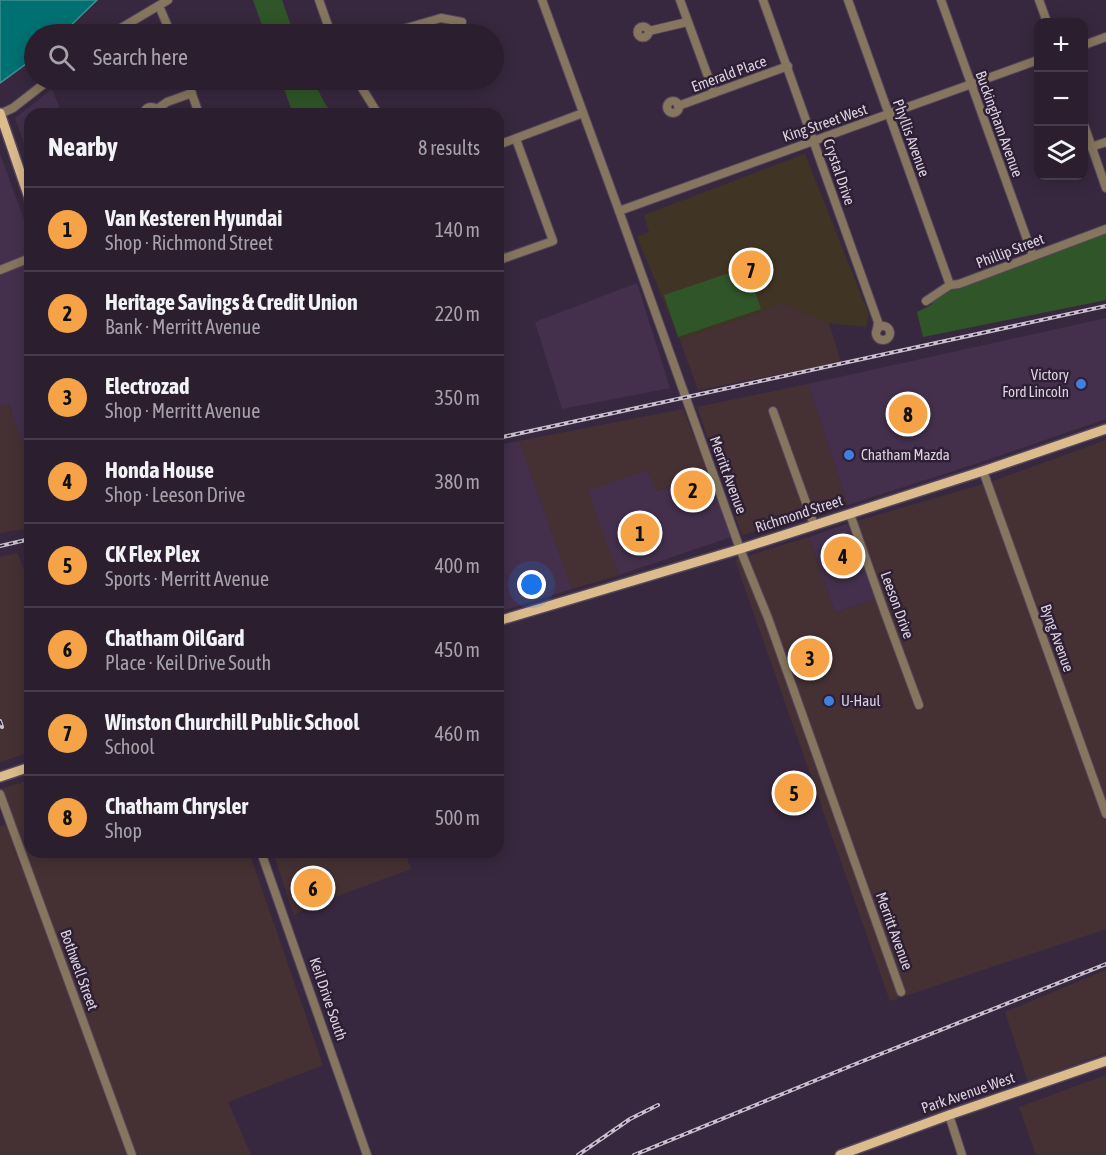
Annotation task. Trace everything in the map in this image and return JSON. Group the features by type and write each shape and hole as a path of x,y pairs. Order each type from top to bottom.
{"main road":[{"path":"0,114 24,184"},
{"name":"Richmond Street","path":"504,619 740,549 1106,429"},
{"path":"0,777 24,769"},
{"name":"Park Avenue West","path":"840,1155 1106,1061"}],"street":[{"path":"128,24 168,0"},
{"path":"319,0 327,24"},
{"name":"Merritt Avenue","path":"542,0 740,549 772,629 901,992"},
{"path":"680,0 714,93"},
{"name":"Crystal Drive","path":"763,0 878,320 877,330"},
{"name":"Phyllis Avenue","path":"848,0 950,285"},
{"name":"Buckingham Avenue","path":"941,0 1034,256"},
{"path":"1039,0 1046,18"},
{"path":"159,6 167,24"},
{"path":"420,24 441,18 462,22"},
{"path":"649,31 687,22"},
{"path":"1088,43 1106,37"},
{"name":"King Street West","path":"620,211 1034,61"},
{"name":"Emerald Place","path":"678,106 788,66"},
{"path":"0,114 13,108 36,90"},
{"path":"191,90 197,108"},
{"path":"363,90 374,108"},
{"path":"161,108 167,102 192,93"},
{"path":"504,143 583,113"},
{"path":"1083,126 1106,188"},
{"path":"504,258 553,241 516,139"},
{"path":"1091,147 1106,142"},
{"name":"Phillip Street","path":"926,301 950,285 959,284 1106,229"},
{"path":"0,270 24,260"},
{"name":"Crystal Drive","path":"878,320 886,327"},
{"path":"886,327 890,332 889,336 880,339 877,330 886,327"},
{"path":"773,411 814,525"},
{"name":"Byng Avenue","path":"983,471 1106,814"},
{"name":"Leeson Drive","path":"850,514 919,705"},
{"name":"Bothwell Street","path":"0,794 132,1155"},
{"name":"Keil Drive South","path":"263,858 367,1155"},
{"path":"949,1115 962,1155"}],"shaded area":[{"path":"0,0 97,0 72,24 24,24 24,65 0,83"},
{"path":"253,0 282,0 290,24 261,24"},
{"path":"52,90 60,108 28,108"},
{"path":"285,90 318,90 328,108 291,108"},
{"path":"24,111 24,143 15,118"},
{"path":"0,154 24,220 24,255 0,264"},
{"path":"805,154 869,315 866,327 829,323 782,303 680,340 637,237 649,232 644,215"},
{"path":"1106,232 1106,300 923,337 917,312 931,305 940,293 948,288"},
{"path":"24,265 24,448 9,404 0,407 0,275"},
{"path":"747,267 761,309 678,337 664,295"},
{"path":"637,283 670,388 562,409 535,322"},
{"path":"782,303 829,323 841,362 698,390 680,340"},
{"path":"1106,318 1106,419 848,505 808,384"},
{"path":"808,384 848,505 742,535 697,407"},
{"path":"9,404 24,448 24,529 0,533 0,407"},
{"path":"683,409 709,474 655,491 647,470 588,491 619,575 572,589 519,441"},
{"path":"1106,440 1106,929 890,1001 735,560 809,537 835,613 876,598 847,524 993,481"},
{"path":"519,441 572,589 504,610 504,444"},
{"path":"647,470 656,491 709,474 731,537 619,575 587,491"},
{"path":"847,524 876,598 835,613 809,537"},
{"path":"18,553 24,570 24,754 0,762 0,557"},
{"path":"24,782 24,858 251,858 323,1065 228,1102 251,1155 0,1155 0,826 7,824 0,807 0,789"},
{"path":"275,858 407,858 411,869 306,908 294,915"},
{"path":"1106,970 1106,1053 1028,1082 1005,1012"},
{"path":"1106,1075 1106,1155 1036,1155 1019,1107"}],"railway":[{"path":"504,437 1106,306"},
{"path":"0,546 24,540"},
{"path":"0,721 2,727"},
{"path":"634,1155 1106,964"},
{"path":"578,1155 630,1119 658,1105"}],"place":[{"name":"Winston Churchill Public School","path":"751,270"},
{"name":"Victory Ford Lincoln","path":"1081,384"},
{"name":"Chatham Chrysler","path":"908,414"},
{"name":"Chatham Mazda","path":"849,455"},
{"name":"Heritage Savings & Credit Union","path":"693,490"},
{"name":"Van Kesteren Hyundai","path":"640,533"},
{"name":"Honda House","path":"843,556"},
{"name":"Electrozad","path":"810,658"},
{"name":"U-Haul","path":"829,701"},
{"name":"CK Flex Plex","path":"794,793"},
{"name":"Chatham OilGard","path":"313,888"}]}
